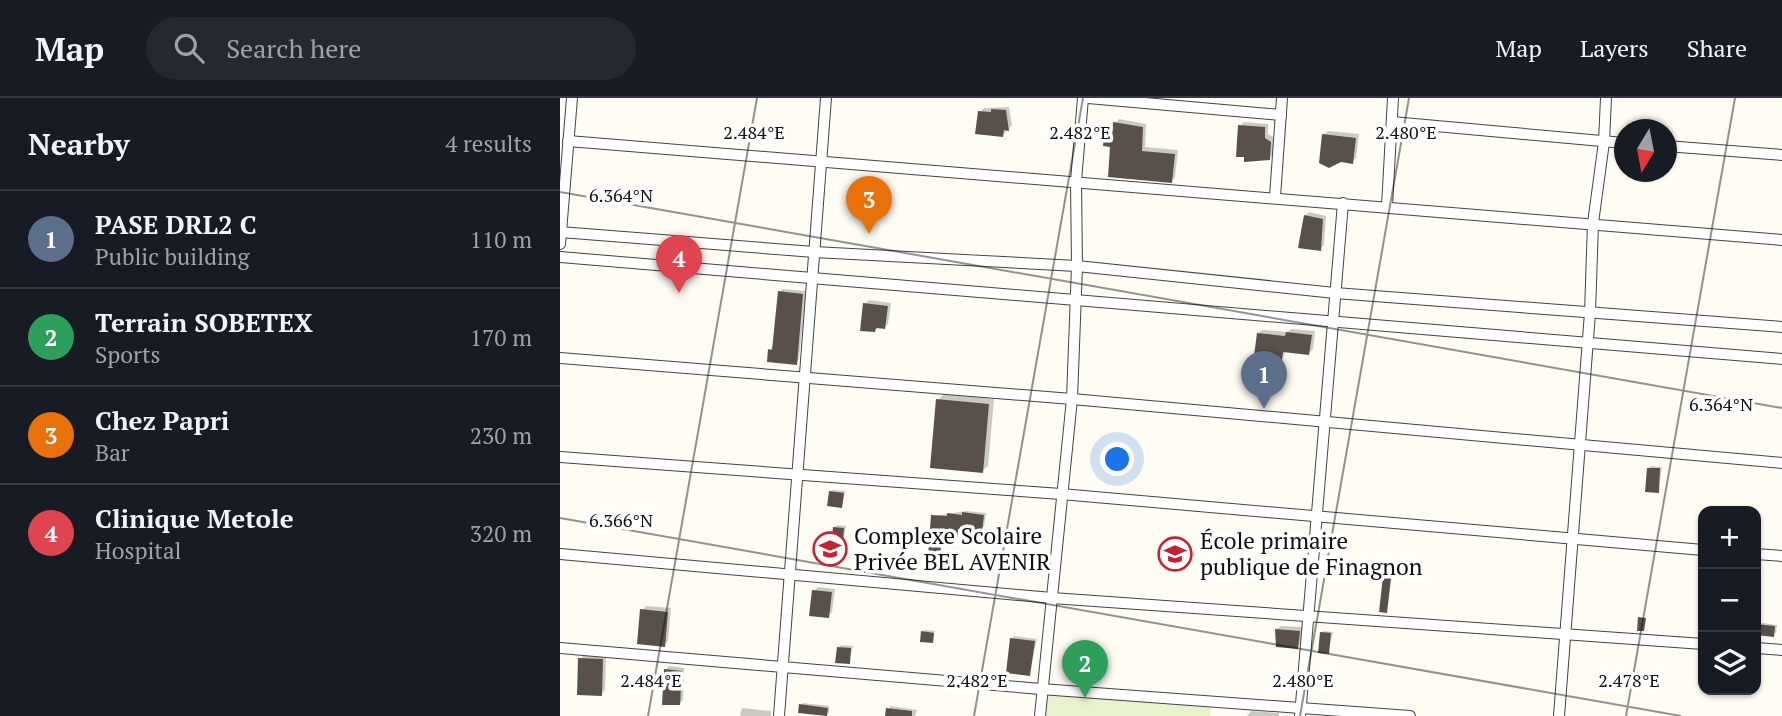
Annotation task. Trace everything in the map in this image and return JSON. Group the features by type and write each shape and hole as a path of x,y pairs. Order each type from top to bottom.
{"street":[{"path":"560,244 572,98"},
{"path":"779,716 826,98"},
{"path":"1040,716 1072,399 1077,266 1076,181 1085,98 1281,115"},
{"path":"1275,197 1282,98"},
{"path":"1387,206 1393,98"},
{"path":"1559,716 1590,313 1593,223 1604,142 1606,98"},
{"path":"1392,122 1614,142"},
{"path":"568,141 1782,240"},
{"path":"1677,147 1782,155"},
{"path":"1300,712 1343,203"},
{"path":"560,232 814,252 1077,266 1335,293 1782,327"},
{"path":"560,257 1782,359"},
{"path":"560,358 1072,399 1782,463"},
{"path":"560,457 1317,514 1698,550"},
{"path":"560,554 1052,598 1698,644"},
{"path":"1761,554 1782,556"},
{"path":"560,648 1300,712 1410,716"},
{"path":"1761,648 1782,650"}],"green space":[{"path":"1043,689 1211,707 1210,716 1041,716"}],"building":[{"path":"991,109 1006,110 1009,131 1004,130 1003,137 975,134 978,111 991,112"},
{"path":"1113,122 1143,127 1142,151 1175,154 1172,183 1108,177 1110,147 1103,146 1104,136 1112,137"},
{"path":"1238,125 1265,127 1265,138 1271,142 1270,160 1244,162 1244,157 1236,157"},
{"path":"1322,134 1356,138 1353,164 1341,162 1329,168 1319,163"},
{"path":"1304,215 1323,219 1321,251 1298,248"},
{"path":"778,291 803,294 797,365 767,362 768,349 772,350"},
{"path":"863,303 888,306 885,329 876,328 875,332 860,331"},
{"path":"1286,332 1312,335 1309,355 1283,352 1281,367 1253,364 1257,333 1285,336"},
{"path":"936,399 989,404 983,473 930,468"},
{"path":"1647,468 1660,468 1659,493 1645,492"},
{"path":"829,491 844,493 842,508 827,506"},
{"path":"962,512 984,515 982,532 958,529 957,540 942,538 938,572 927,571 931,515 962,515"},
{"path":"833,527 844,528 841,563 829,562"},
{"path":"1383,576 1391,577 1387,613 1379,612"},
{"path":"812,590 832,592 829,618 809,616"},
{"path":"640,609 668,612 665,647 637,644"},
{"path":"1638,617 1646,618 1644,631 1637,631"},
{"path":"1761,625 1775,626 1774,637 1761,636"},
{"path":"1275,629 1300,631 1298,649 1276,647"},
{"path":"921,631 934,633 933,643 920,642"},
{"path":"1320,632 1331,633 1329,654 1318,653"},
{"path":"1010,638 1035,641 1030,676 1006,673"},
{"path":"837,647 851,648 850,664 835,663"},
{"path":"578,658 603,659 602,696 577,695"},
{"path":"664,669 682,671 680,705 662,705"},
{"path":"799,704 828,708 827,716 798,713"},
{"path":"886,708 912,711 912,716 885,716"}],"place":[{"name":"Chez Papri","path":"869,234"},
{"name":"Clinique Metole","path":"679,293"},
{"name":"PASE DRL2 C","path":"1264,409"},
{"name":"Complexe Scolaire Privée BEL AVENIR","path":"830,549"},
{"name":"École primaire publique de Finagnon","path":"1175,554"},
{"name":"Terrain SOBETEX","path":"1085,698"}]}
